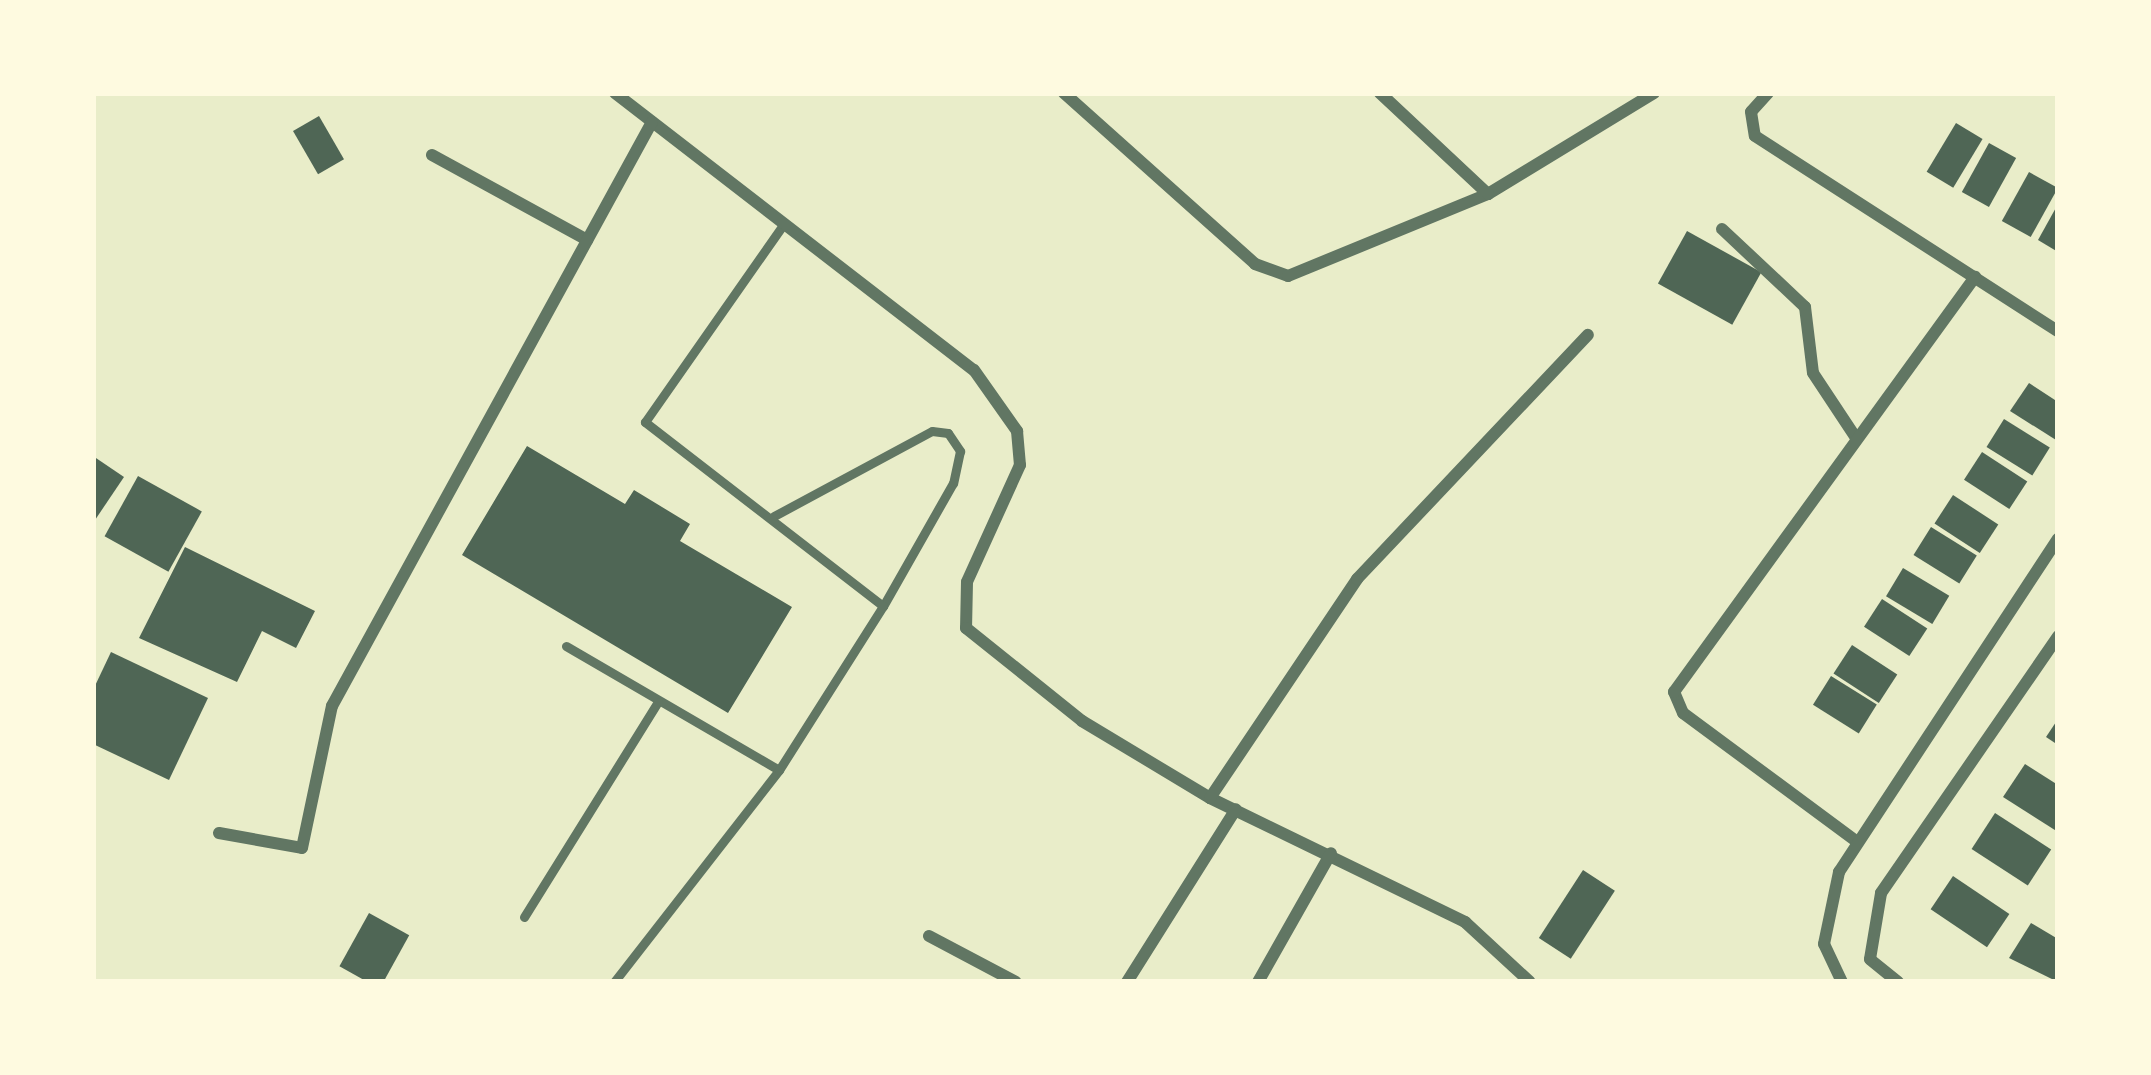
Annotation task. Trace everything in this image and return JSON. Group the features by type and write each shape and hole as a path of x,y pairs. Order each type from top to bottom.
{"street":[{"path":"615,93 974,370 1017,431 1020,465 967,582 966,628 1082,721 1210,798 1465,922 1530,982"},
{"path":"1064,93 1270,273 1288,276 1488,194 1654,93"},
{"path":"1379,93 1488,194"},
{"path":"1768,93 1751,112 1755,136 2058,331"},
{"path":"219,833 302,848 332,706 652,122"},
{"path":"432,155 587,240"},
{"path":"1722,230 1805,307 1813,373 1856,438"},
{"path":"1856,841 1673,698 1975,278"},
{"path":"1210,798 1357,579 1588,335"},
{"path":"1842,982 1823,910 1856,841 2058,539"},
{"path":"1898,982 1870,959 1881,893 2058,636"},
{"path":"1127,982 1236,809"},
{"path":"1258,982 1331,853"},
{"path":"929,936 1016,982"}],"lane":[{"path":"783,225 645,422 774,516 883,606"},
{"path":"614,982 779,770 883,606 953,483 960,451 948,433 932,431 774,516"},
{"path":"566,646 779,770"},
{"path":"524,917 658,702"}],"building":[{"path":"319,116 344,159 318,174 293,131"},
{"path":"1956,123 1983,139 1953,188 1927,172"},
{"path":"1989,143 2016,158 1989,207 1962,192"},
{"path":"2029,172 2058,188 2031,237 2002,221"},
{"path":"2058,204 2058,252 2038,240"},
{"path":"1687,231 1761,272 1732,325 1658,283"},
{"path":"2029,383 2058,402 2056,440 2010,411"},
{"path":"2004,419 2050,448 2032,476 1987,447"},
{"path":"527,446 625,504 634,490 690,524 680,541 792,607 728,713 462,555"},
{"path":"1982,452 2027,481 2009,509 1964,480"},
{"path":"93,456 124,477 93,523"},
{"path":"138,476 202,511 168,572 105,536"},
{"path":"1953,495 1998,524 1980,553 1934,524"},
{"path":"1931,527 1977,556 1959,584 1914,555"},
{"path":"185,547 315,611 296,648 262,631 237,682 139,638"},
{"path":"1903,568 1949,596 1932,624 1886,596"},
{"path":"1882,599 1927,628 1909,656 1864,627"},
{"path":"1852,645 1897,674 1879,703 1833,674"},
{"path":"111,652 208,698 169,780 93,744 93,690"},
{"path":"1831,676 1877,705 1859,733 1813,705"},
{"path":"2058,719 2058,745 2046,737"},
{"path":"2025,764 2058,785 2058,832 2003,797"},
{"path":"1995,813 2051,849 2028,886 1972,849"},
{"path":"1583,870 1615,891 1571,959 1539,938"},
{"path":"1953,876 2009,914 1987,947 1931,909"},
{"path":"369,913 409,935 383,982 368,982 339,966"},
{"path":"2031,923 2058,939 2058,982 2009,958"}]}
